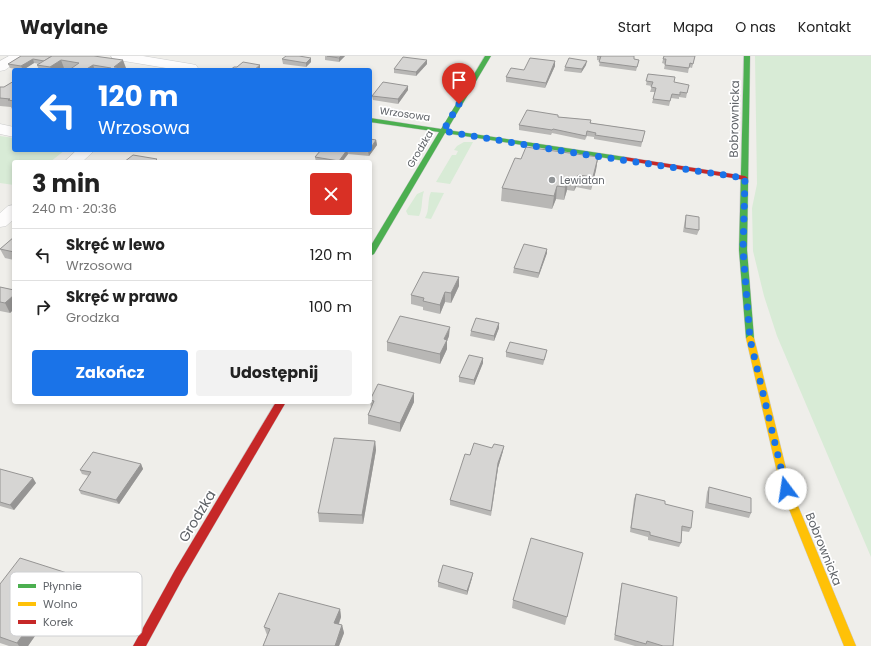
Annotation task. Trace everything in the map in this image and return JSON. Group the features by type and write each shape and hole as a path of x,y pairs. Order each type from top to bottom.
{"street":[{"path":"0,67 18,56"},
{"path":"118,56 194,66"},
{"name":"Grodzka","path":"372,251 488,56"},
{"name":"Bobrownicka","path":"747,56 743,250 750,339 786,489 850,646"},
{"name":"Wrzosowa","path":"372,120 575,153 745,178"},
{"path":"0,129 12,132"},
{"path":"74,160 84,152"},
{"path":"0,222 12,212"},
{"name":"Grodzka","path":"138,646 280,404"}],"green space":[{"path":"755,56 871,56 871,557 777,336 764,296 753,251 752,208 757,184"},
{"path":"0,136 12,138 12,152 62,152 52,160 12,160 12,185 0,183"},
{"path":"464,142 473,142 450,184 436,182 452,155 456,155 458,151 454,150 457,146"},
{"path":"424,191 419,216 408,215 406,211 417,194"},
{"path":"431,192 444,193 431,219 425,218"}],"building":[{"path":"21,56 52,56 44,61 33,59 21,66 8,64"},
{"path":"52,56 94,56 123,60 114,67 121,68 93,65 88,68 72,68 79,63 61,60 50,67 37,65"},
{"path":"286,56 311,58 306,63 282,59"},
{"path":"327,56 341,56 339,58"},
{"path":"601,56 634,56 634,59 639,60 637,67 599,62"},
{"path":"664,56 695,56 693,64 690,63 689,68 665,65 666,59 663,59"},
{"path":"403,57 427,60 416,72 394,69"},
{"path":"530,58 555,61 546,83 506,77 511,68 524,70"},
{"path":"569,58 587,61 582,69 565,67"},
{"path":"243,62 260,65 256,68 233,68 237,67"},
{"path":"648,74 675,77 674,82 689,85 687,93 680,92 680,95 672,94 670,101 653,99 656,88 651,87 653,82 646,81"},
{"path":"12,82 12,101 0,98 0,87 4,87"},
{"path":"383,82 408,86 398,99 372,96"},
{"path":"527,110 558,115 558,117 591,120 590,123 645,131 642,142 595,135 596,133 587,131 586,136 553,129 519,125"},
{"path":"372,139 376,140 372,146"},
{"name":"Lewiatan","path":"526,147 598,157 593,177 578,175 576,179 568,177 565,187 557,186 554,196 502,188 515,158 521,159"},
{"path":"319,152 346,152 340,160 315,157"},
{"path":"133,155 157,159 156,160 127,160"},
{"path":"686,215 699,217 699,230 685,228"},
{"path":"12,239 12,252 0,249"},
{"path":"524,244 547,249 539,273 514,268"},
{"path":"423,272 459,277 451,293 445,292 440,305 423,301 424,298 411,295"},
{"path":"0,287 12,290 12,297 5,303 0,302"},
{"path":"400,316 450,327 444,339 447,340 440,354 387,342"},
{"path":"476,318 499,323 494,336 471,331"},
{"path":"510,342 547,350 544,360 506,352"},
{"path":"469,355 483,358 474,380 459,377"},
{"path":"378,384 414,393 400,423 368,415 374,401 372,400 372,396"},
{"path":"334,438 375,441 362,515 318,513"},
{"path":"474,443 492,448 494,444 504,446 498,463 491,511 450,500 465,454 470,455"},
{"path":"93,452 141,464 116,500 79,490 91,472 80,470"},
{"path":"0,469 33,478 10,505 0,502"},
{"path":"709,487 751,498 751,513 708,503"},
{"path":"636,494 665,501 665,504 693,511 691,528 682,526 681,543 650,535 650,532 631,528"},
{"path":"531,538 583,553 567,617 513,600"},
{"path":"20,558 64,572 10,572 10,636 22,636 17,643 0,637 0,584"},
{"path":"443,565 473,573 467,591 438,582"},
{"path":"622,583 677,597 673,646 663,646 647,641 646,644 615,635"},
{"path":"279,593 340,609 334,623 342,625 335,646 263,646 270,629 264,627"}],"traffic: fast":[{"path":"372,251 488,56"},
{"path":"747,56 743,250 750,338"},
{"path":"372,120 625,159"}],"traffic: slow":[{"path":"750,338 786,489 850,646"}],"traffic: jam":[{"path":"625,159 745,178"},
{"path":"139,646 179,574 280,404"}],"place":[{"name":"Lewiatan","path":"552,180"}],"route":[{"path":"459,104 443,131 575,153 745,178 743,250 746,308 750,339 786,489"}]}
